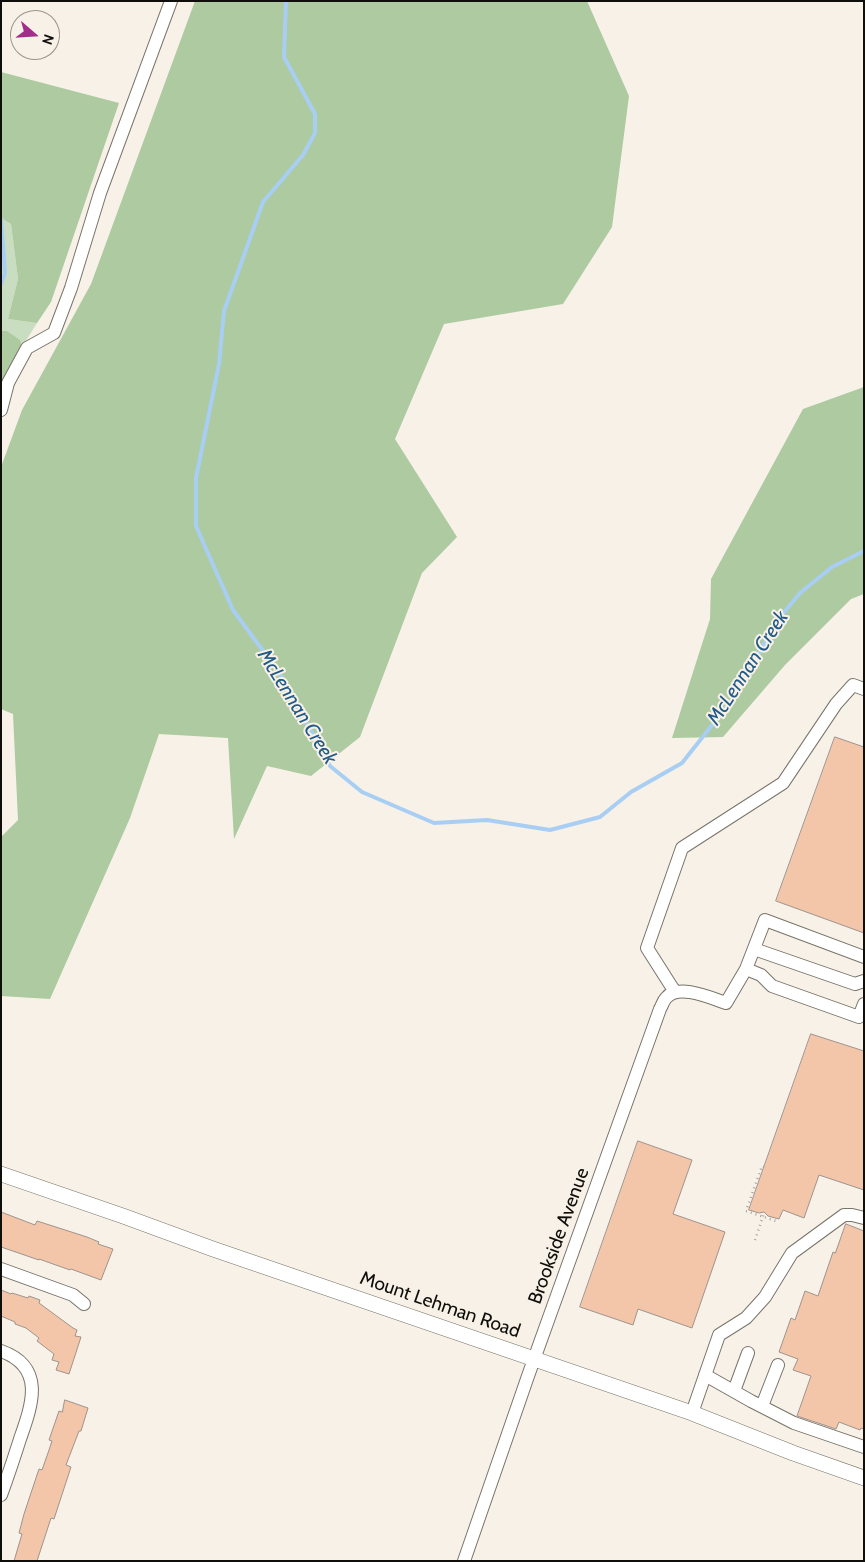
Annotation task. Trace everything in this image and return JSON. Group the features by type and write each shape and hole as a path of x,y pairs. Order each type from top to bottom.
{"main road":[{"name":"Mount Lehman Road","path":"1,1174 213,1249 692,1413 864,1478"}],"street":[{"path":"1,410 8,383 26,348 54,333 71,288 100,193 171,1"},
{"path":"864,689 853,685 836,704 784,783 682,848 647,948 675,992 698,994 726,1003 746,968 765,920 864,957"},
{"path":"754,949 855,984 864,981"},
{"path":"746,968 761,975 772,986 859,1017 864,1004"},
{"name":"Brookside Avenue","path":"464,1561 660,1009 666,998 675,992"},
{"path":"692,1413 719,1335 746,1318 765,1297 792,1253 844,1215 864,1218"},
{"path":"1,1269 73,1295 84,1304"},
{"path":"1,1351 11,1354 22,1364 30,1376 33,1390 31,1408 1,1495"},
{"path":"734,1392 748,1353"},
{"path":"762,1406 778,1365"},
{"path":"705,1375 794,1423 864,1448"}],"path":[{"path":"764,1167 762,1166 746,1211 776,1221"},
{"path":"754,1240 764,1212"}],"green space":[{"path":"195,1 587,1 629,96 612,227 563,304 444,324 395,439 457,537 422,573 360,737 311,776 267,766 234,839 228,738 159,734 130,818 50,999 1,996 1,837 18,820 13,714 1,709 1,467 22,410 91,284"},
{"path":"1,72 119,103 51,302 37,323 8,319 18,279 11,224 1,218"},
{"path":"1,218 11,224 18,279 8,319 37,323 22,347 7,331 1,331"},
{"path":"1,331 7,331 20,340 22,347 1,383"},
{"path":"864,387 864,594 851,599 785,665 723,737 672,738 710,619 711,579 803,409"}],"building":[{"path":"835,737 864,747 864,933 776,901"},
{"path":"811,1034 864,1051 864,1190 819,1175 804,1218 783,1210 779,1219 768,1216 764,1212 759,1213 749,1210"},
{"path":"638,1141 692,1160 673,1214 725,1232 692,1328 638,1309 633,1325 580,1307"},
{"path":"1,1212 35,1225 37,1221 87,1237 99,1242 98,1244 113,1249 101,1280 1,1247"},
{"path":"846,1224 864,1231 864,1429 861,1428 860,1430 839,1422 836,1429 797,1416 811,1376 793,1370 798,1359 779,1352 791,1318 795,1320 805,1291 818,1296 833,1252 835,1253"},
{"path":"1,1290 40,1300 39,1303 77,1330 75,1336 81,1337 69,1374 56,1370 59,1362 52,1360 54,1354 37,1341 39,1338 26,1328 1,1316"},
{"path":"65,1400 88,1408 81,1431 79,1431 66,1465 71,1467 54,1519 51,1518 37,1561 14,1561 22,1534 19,1533 24,1514 39,1469 42,1470 52,1441 49,1440 59,1411 62,1412"}],"waterway":[{"name":"McLennan Creek","path":"286,1 284,57 315,114 315,133 303,155 263,202 224,311 219,364 196,478 196,526 233,610 280,674 330,766 362,792 434,823 487,820 550,830 600,817 631,792 682,763 736,695 776,622 800,593 832,567 864,551"},
{"path":"1,219 5,273 1,284"}]}
